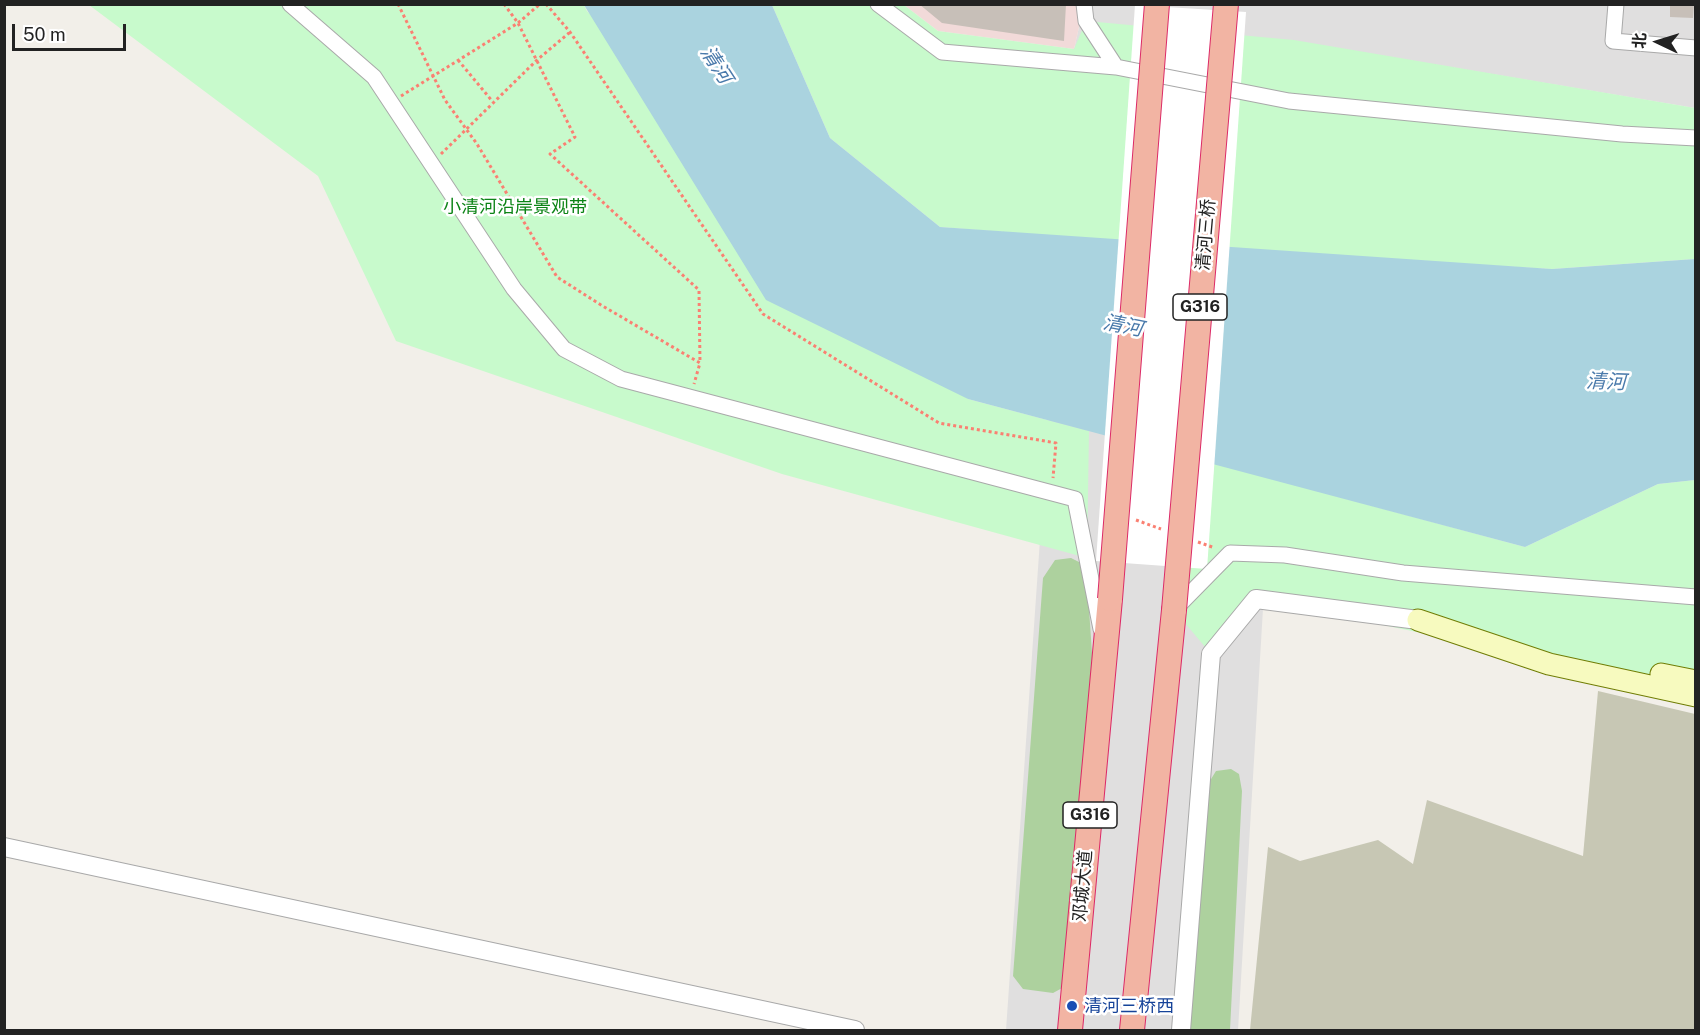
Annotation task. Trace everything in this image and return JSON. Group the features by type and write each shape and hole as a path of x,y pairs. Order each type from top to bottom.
{"highway":[{"name":"邓城大道","path":"1070,1030 1110,599 1158,4"},
{"name":"清河三桥","path":"1174,610 1226,4"},
{"name":"G316","path":"1132,1030 1174,610"}],"main road":[{"path":"1418,620 1530,648 1695,681"},
{"path":"1418,620 1549,664 1695,696"}],"street":[{"path":"290,4 374,77 514,289 564,349 621,379 1075,499 1105,650"},
{"path":"878,4 942,52 1116,67 1289,101 1695,138"},
{"path":"1084,4 1086,21 1116,67"},
{"path":"1616,4 1613,42 1695,48"},
{"path":"1174,610 1230,553 1285,555 1403,573 1695,597"},
{"path":"1181,1030 1211,654 1256,599 1418,620"},
{"path":"4,847 855,1030"}],"path":[{"path":"398,4 445,100 467,130 557,277 700,363"},
{"path":"504,4 518,23 575,137 550,154 699,290 700,363 690,397"},
{"path":"391,102 518,23 540,4"},
{"path":"546,4 570,32 764,314 939,423 1056,443 1051,492"},
{"path":"431,164 537,60 570,32"},
{"path":"458,60 494,103"},
{"path":"1130,518 1164,530"},
{"path":"1197,541 1230,553"}],"shaded area":[{"path":"904,5 1084,5 1074,49 938,31"},
{"path":"1084,5 1695,5 1695,108 1294,41 1284,254 1238,1030 1006,1030 1074,49"},
{"path":"1598,691 1695,714 1695,1030 1250,1030 1268,847 1300,861 1378,840 1413,864 1427,800 1583,856"}],"green space":[{"name":"小清河沿岸景观带","path":"89,5 584,5 587,11 968,399 1089,431 1087,558 782,474 396,341 318,176"},
{"path":"772,5 904,5 938,31 1074,49 1086,21 1294,40 1695,108 1695,259 1552,269 1284,254 940,227 830,138"},
{"path":"1187,456 1525,547 1658,484 1695,480 1695,689 1256,599 1211,654 1174,610"},
{"path":"1071,558 1081,563 1088,594 1093,668 1064,987 1053,993 1023,989 1013,976 1043,578 1055,560"},
{"path":"1231,769 1239,774 1242,791 1230,1030 1188,1030 1208,784 1216,771"}],"water":[{"name":"清河","path":"584,5 772,5 830,138 940,227 1552,269 1695,259 1695,480 1658,484 1525,547 968,399 766,300"}],"pier":[{"path":"1135,5 1246,12 1207,569 1096,561"}],"building":[{"path":"919,4 1066,4 1064,41 942,23"},
{"path":"1670,4 1694,4 1693,18 1670,17"}],"place":[{"name":"清河三桥西","path":"1072,1006"}]}
